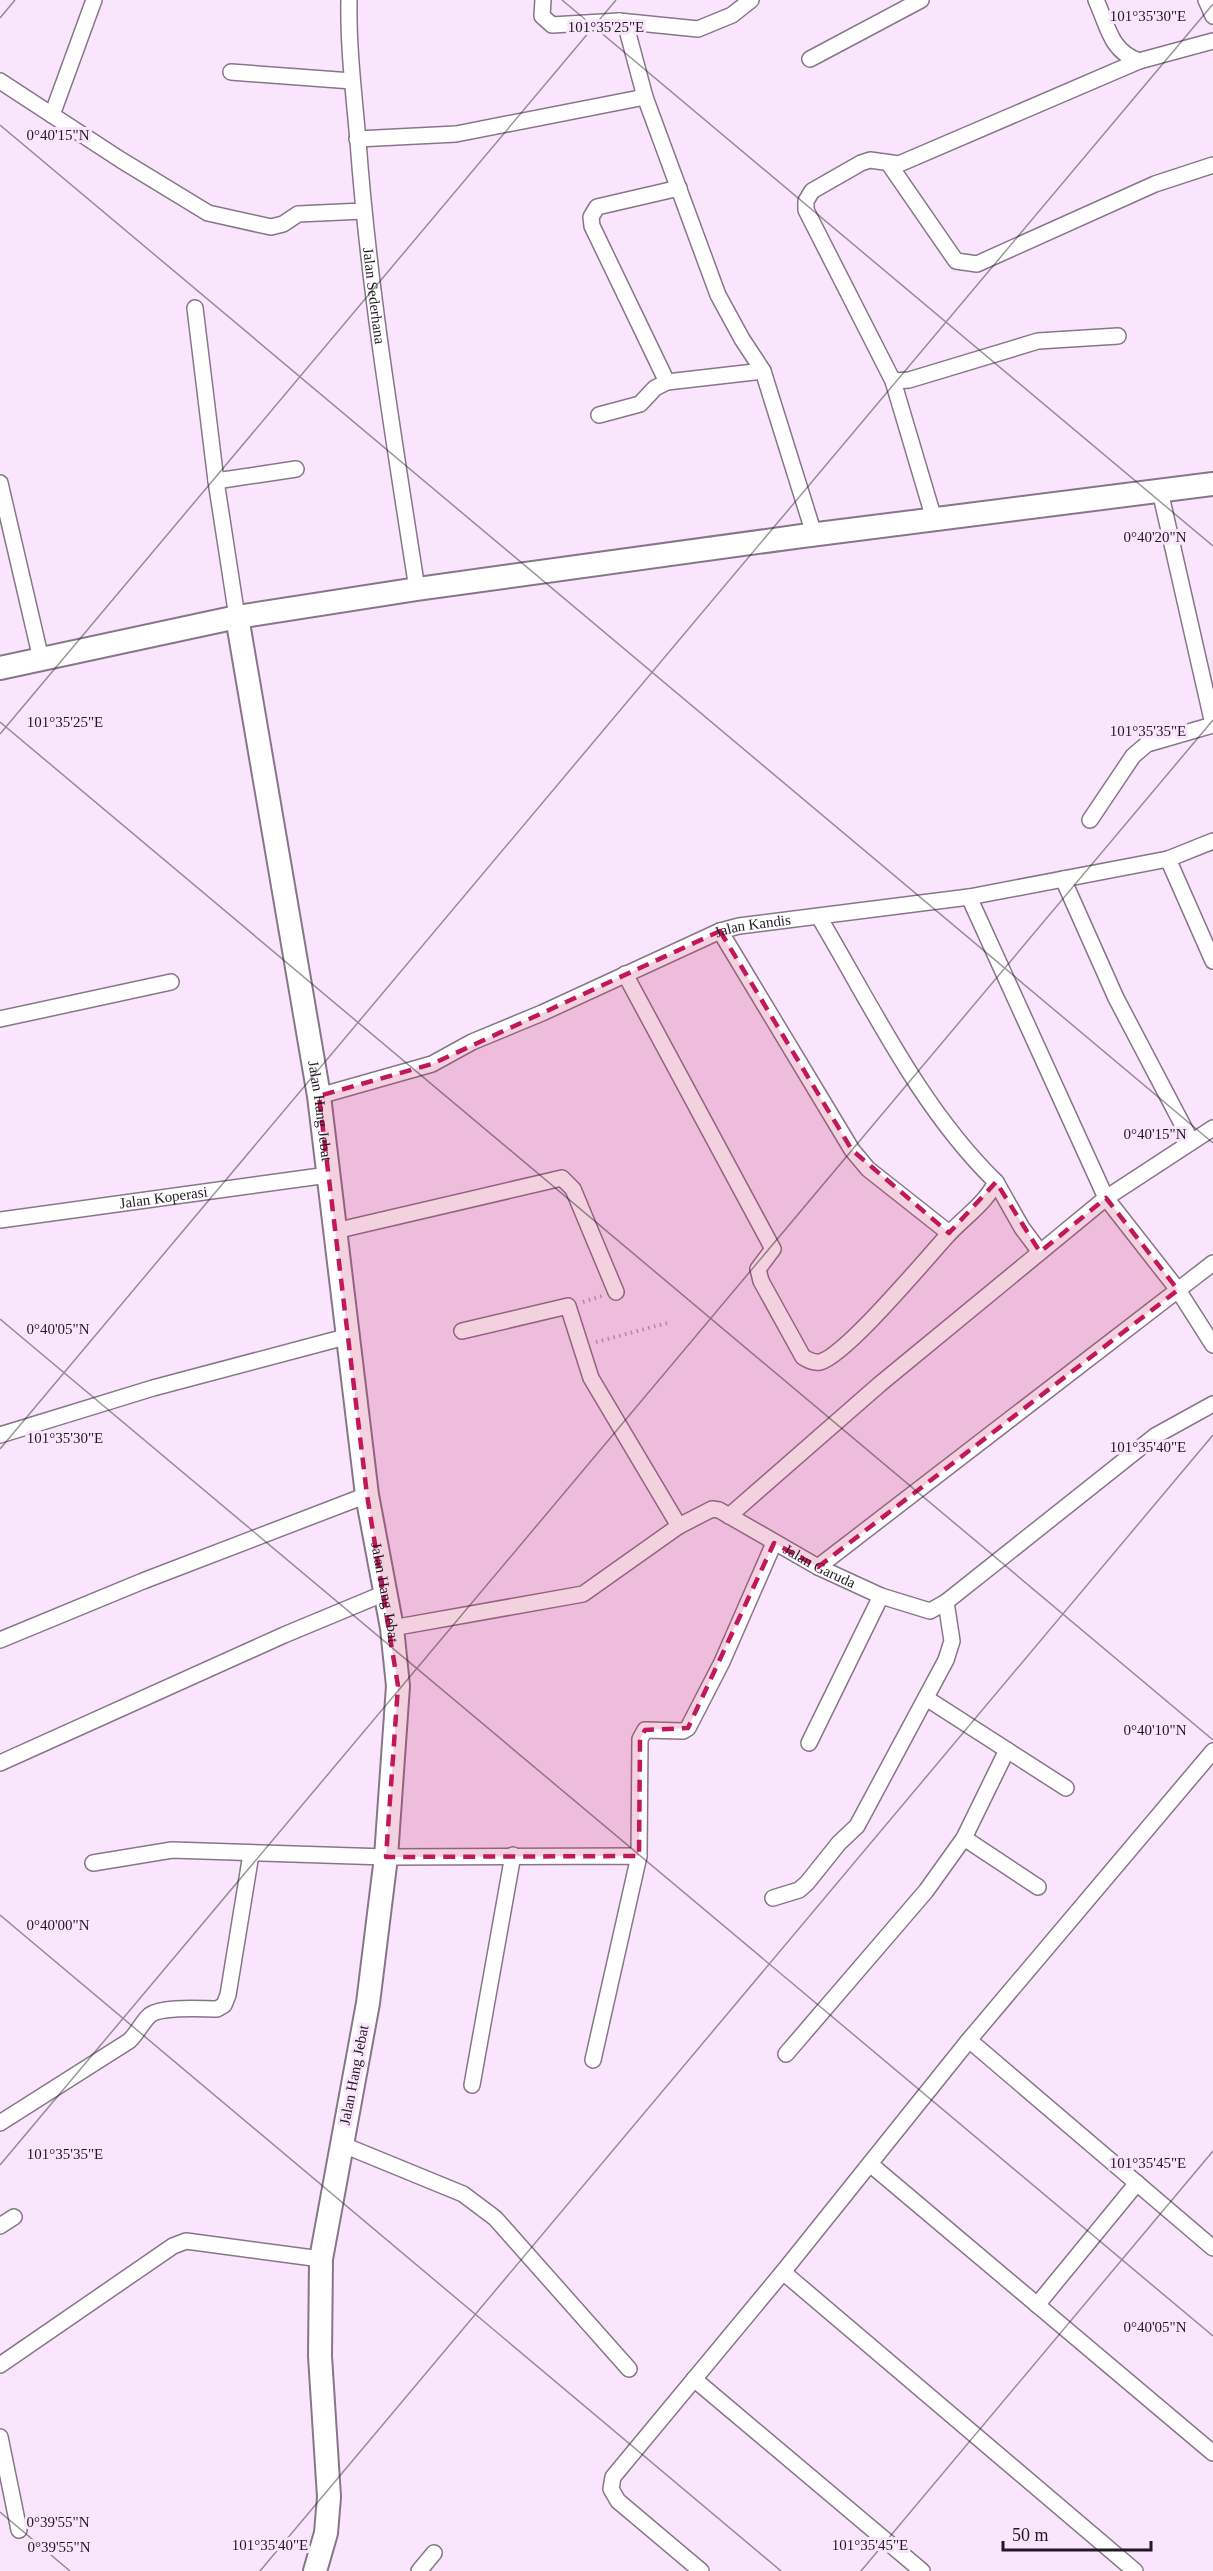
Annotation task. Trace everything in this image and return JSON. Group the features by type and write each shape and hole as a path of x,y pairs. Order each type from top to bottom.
{"street":[{"path":"52,115 94,0"},
{"name":"Jalan Sederhana","path":"349,0 352,81 363,211 385,387 417,589"},
{"path":"543,0 542,16 552,25 619,21 698,29 732,15 751,0"},
{"path":"810,59 921,0"},
{"path":"1096,0 1118,51 1139,61"},
{"path":"1206,0 1213,16"},
{"path":"619,21 626,26 645,98 718,295 763,371 814,534"},
{"path":"934,519 894,381 806,210 806,201 812,191 861,163 870,160 899,164 1139,61 1213,41"},
{"path":"231,72 352,81"},
{"path":"0,81 208,213 271,227 283,224 298,214 363,211"},
{"path":"357,139 456,134 645,98"},
{"path":"889,164 956,261 977,264 1155,184 1213,165"},
{"path":"667,382 592,226 591,218 597,207 679,188"},
{"path":"195,308 216,481 237,617"},
{"path":"894,381 909,380 1038,341 1118,336"},
{"path":"598,415 640,404 655,388 667,382 763,371"},
{"path":"216,481 296,469"},
{"path":"0,483 40,659"},
{"path":"0,668 237,617 417,589 814,534 1213,484"},
{"path":"1090,820 1133,756 1147,744 1213,724 1160,491"},
{"name":"Jalan Hang Jebat","path":"237,617 319,1096 367,1496 392,1628 398,1686 386,1857 368,2003 321,2259 320,2356 329,2497 326,2533 315,2571"},
{"name":"Jalan Kandis","path":"319,1096 432,1064 472,1041 542,1013 720,931 738,926 969,897 1168,859 1213,841"},
{"path":"1168,859 1213,961"},
{"path":"1063,879 1124,1014 1191,1141"},
{"path":"969,897 1106,1198 1178,1290 1213,1345"},
{"path":"819,917 923,1095 967,1154 996,1182 1022,1228 1040,1252"},
{"path":"720,931 852,1150 868,1169 949,1233"},
{"path":"625,974 773,1249 758,1269 758,1275 803,1357 811,1362 820,1362 846,1344 949,1233 987,1197 996,1182"},
{"path":"0,1019 171,982"},
{"path":"729,1516 880,1384 1106,1198 1213,1128"},
{"name":"Jalan Koperasi","path":"0,1220 328,1175"},
{"path":"335,1231 562,1179 573,1189 616,1292"},
{"path":"818,1567 1213,1263"},
{"path":"462,1331 568,1306 591,1378 679,1526"},
{"path":"0,1435 153,1388 349,1336"},
{"name":"Jalan Garuda","path":"392,1628 583,1594 679,1526 712,1509 729,1516 818,1567 880,1596 930,1611 946,1602 1155,1436 1213,1404"},
{"path":"0,1640 367,1496"},
{"path":"592,2060 639,1856 640,1739 645,1730 683,1731 688,1728 722,1662 774,1543"},
{"path":"0,1763 284,1635 385,1593"},
{"path":"809,1743 880,1596"},
{"path":"773,1898 799,1890 839,1843 857,1826 946,1660 952,1641 946,1602"},
{"path":"926,1698 1066,1788"},
{"path":"786,2054 926,1891 964,1838 1007,1750"},
{"path":"701,2571 618,2501 613,2496 611,2482 969,2040 1213,1752"},
{"path":"964,1838 1038,1887"},
{"path":"93,1863 172,1850 386,1857 639,1856"},
{"path":"0,2123 129,2041 139,2032 148,2017 157,2011 217,2009 224,2005 228,1995 251,1854"},
{"path":"472,2085 513,1855"},
{"path":"969,2040 1213,2248"},
{"path":"341,2144 463,2194 495,2218 629,2369"},
{"path":"870,2164 1213,2453"},
{"path":"1037,2305 1137,2183"},
{"path":"0,2226 14,2217"},
{"path":"0,2365 173,2246 186,2241 321,2259"},
{"path":"783,2272 1135,2571"},
{"path":"694,2379 922,2571"},
{"path":"0,2438 19,2530"},
{"path":"419,2571 434,2553"}],"path":[{"path":"568,1306 616,1292"},
{"path":"581,1346 671,1322"}],"highlighted area":[{"path":"720,931 852,1150 949,1233 996,1182 1040,1252 1106,1198 1178,1290 818,1567 774,1543 688,1728 645,1730 640,1739 639,1856 386,1857 398,1686 367,1495 319,1096 432,1064"}]}
